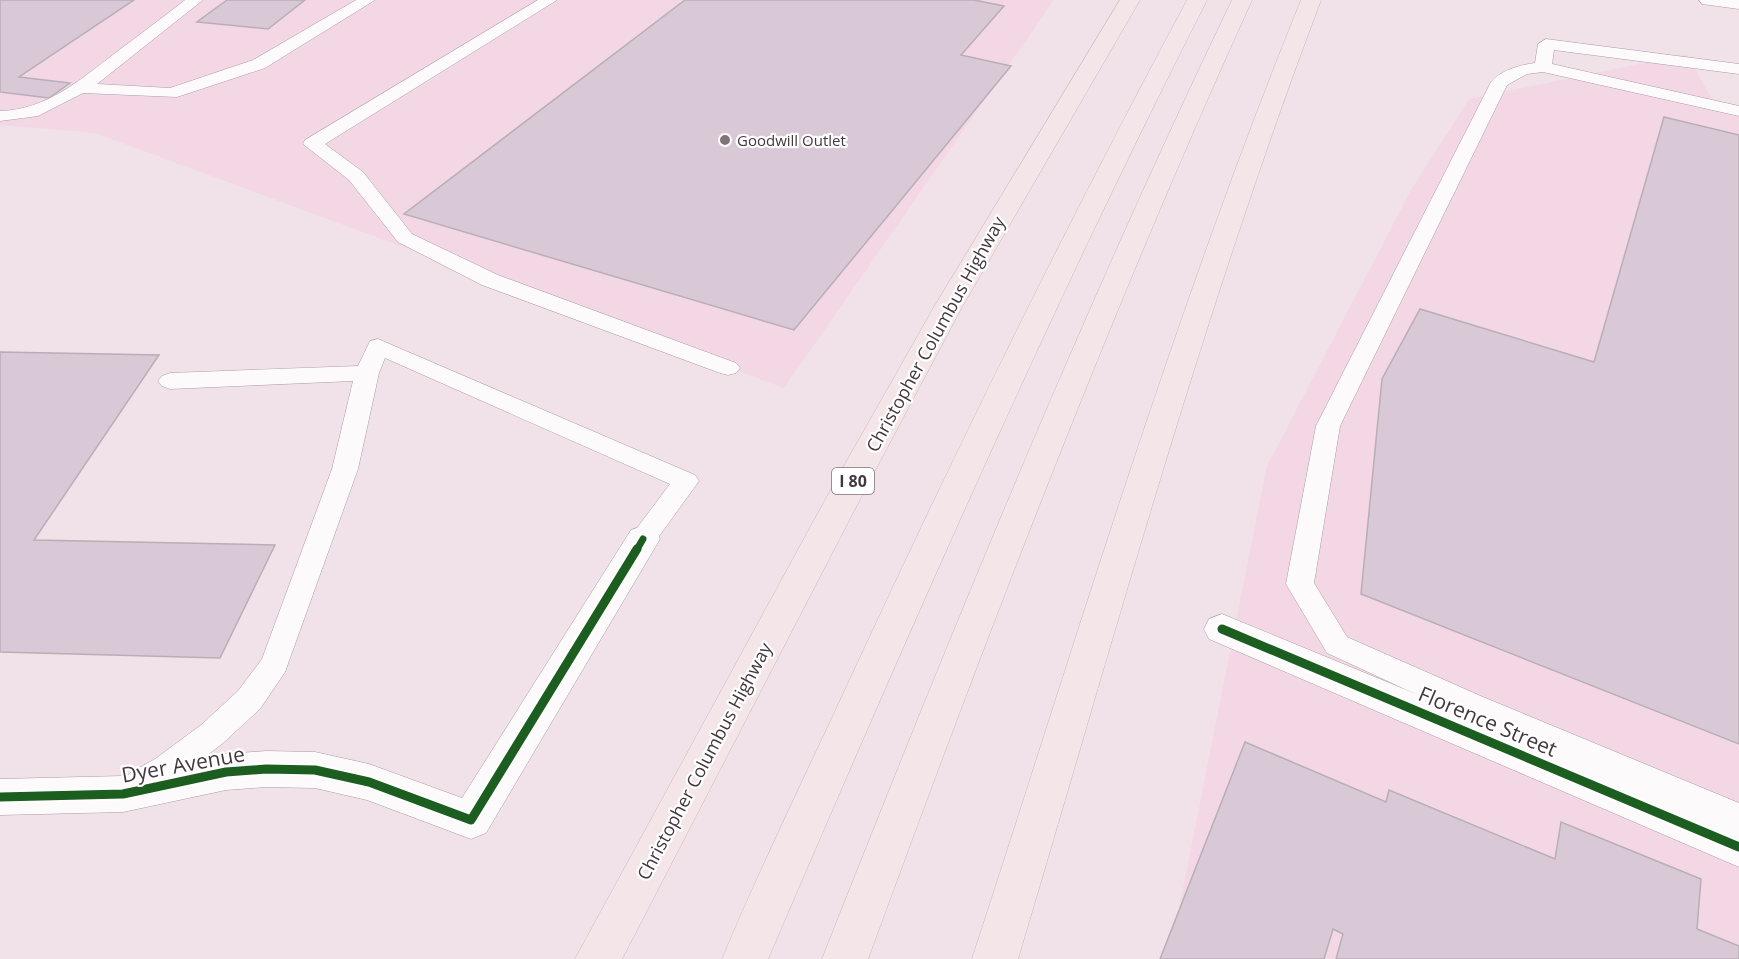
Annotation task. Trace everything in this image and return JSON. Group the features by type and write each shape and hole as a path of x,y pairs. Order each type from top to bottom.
{"highway":[{"name":"Christopher Columbus Highway","path":"598,959 853,480 948,307 1130,0"},
{"path":"745,959 937,531 1065,258 1197,0"},
{"path":"845,959 1047,444 1150,199 1242,0"},
{"path":"995,959 1206,287 1273,98 1311,0"}],"street":[{"path":"1709,0 1739,3"},
{"name":"Dyer Avenue","path":"0,797 123,794 226,772 266,769 315,770 369,782 471,820 643,539"},
{"name":"Florence Street","path":"1222,629 1739,847"}],"lane":[{"path":"0,116 15,117 53,105 80,88 195,0"},
{"path":"80,88 171,93 259,64 367,0"},
{"path":"549,0 312,144 356,176 405,238 490,280 728,368"},
{"path":"1543,67 1546,44 1739,69"},
{"path":"1739,111 1543,67 1523,70 1500,82 1328,426 1300,584 1337,645 1472,706 1739,818"},
{"path":"123,794 166,769 212,734 249,700 275,664 345,469 367,373 378,346 686,481 643,539"},
{"path":"170,381 367,373"}],"shaded area":[{"path":"0,0 1054,0 784,388 95,133 0,125"},
{"path":"1687,54 1719,112 1739,117 1739,959 1169,959 1267,466 1411,190 1469,99"}],"building":[{"path":"0,0 134,0 19,77 70,83 49,98 0,92"},
{"path":"227,0 305,0 268,29 197,22"},
{"name":"Goodwill Outlet","path":"685,0 974,0 1004,6 961,55 1011,66 794,330 404,214"},
{"path":"1664,117 1739,135 1739,744 1361,594 1382,379 1420,309 1594,362"},
{"path":"0,352 159,355 34,540 275,545 220,658 0,652"},
{"path":"1245,742 1386,802 1389,790 1555,859 1561,822 1701,879 1697,929 1739,946 1739,959 1336,959 1343,934 1333,929 1324,959 1160,959"}],"cycle path":[{"path":"0,797 123,794 226,772 266,769 315,770 369,782 471,820 643,539"},
{"path":"1222,629 1739,847"}],"place":[{"name":"Goodwill Outlet","path":"725,140"}]}
